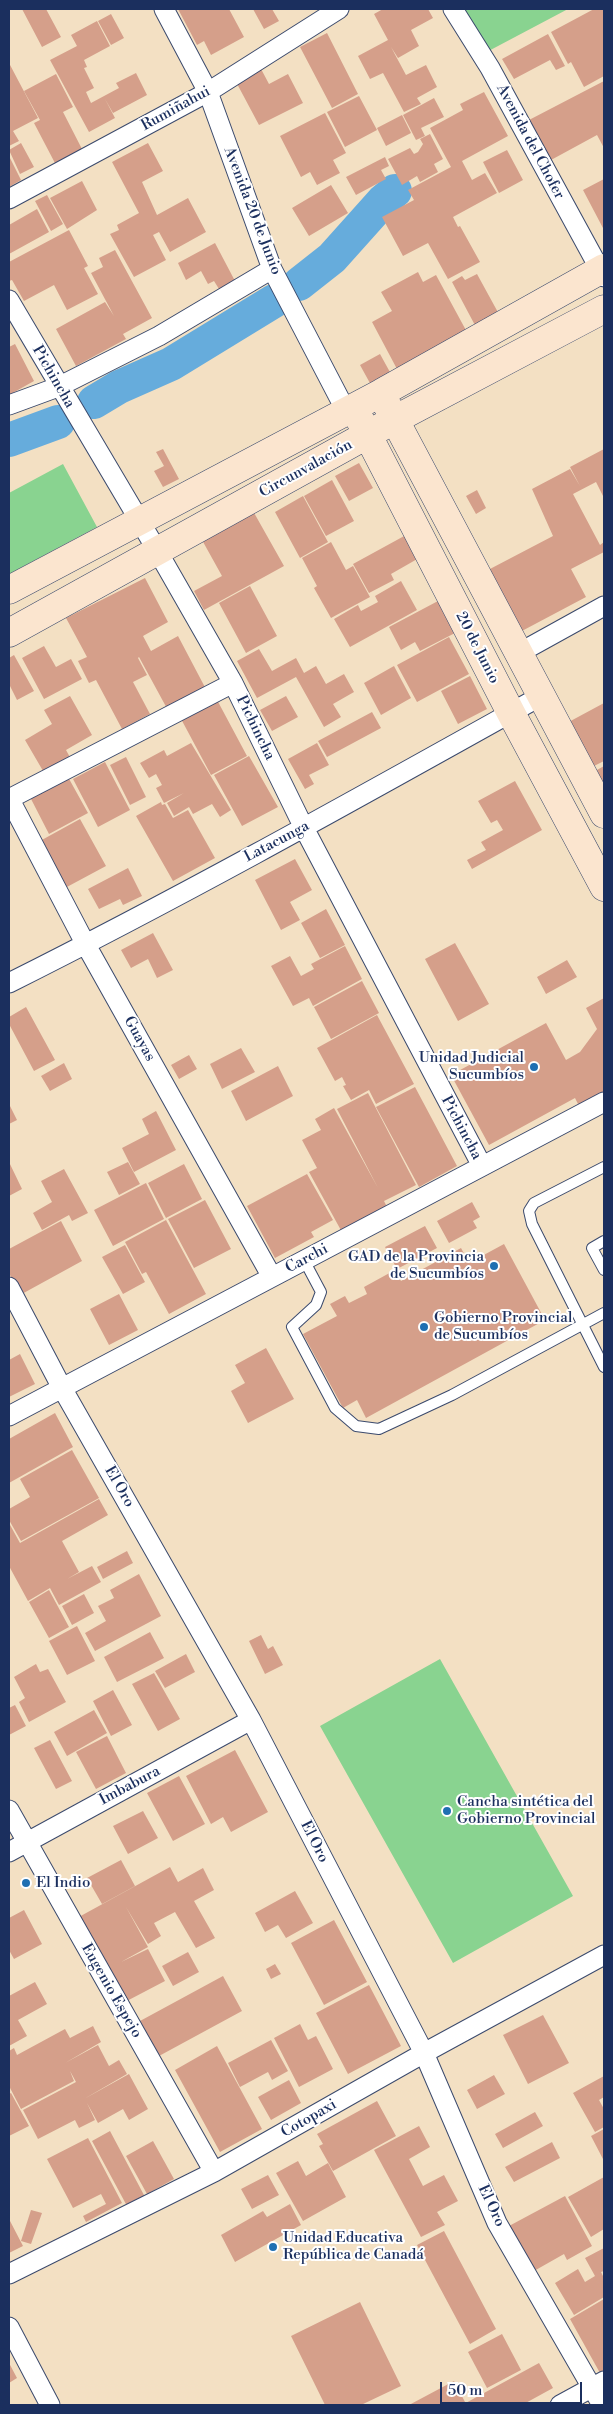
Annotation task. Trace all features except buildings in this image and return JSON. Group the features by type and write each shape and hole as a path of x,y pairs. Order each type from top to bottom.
{"main road":[{"name":"Circunvalación","path":"9,590 381,393 603,272"},
{"name":"Circunvalación","path":"9,633 394,420 604,309"},
{"path":"381,393 604,814"},
{"name":"20 de Junio","path":"350,409 367,435 511,713 604,887"}],"street":[{"name":"Avenida 20 de Junio","path":"164,9 208,92 272,269 350,409"},
{"name":"Rumiñahui","path":"9,199 208,92 338,9"},
{"name":"Avenida del Chofer","path":"453,9 490,68 603,272"},
{"path":"9,405 58,387 159,336 272,269"},
{"name":"Pichincha","path":"9,300 58,387 158,552 233,683 304,828 482,1166"},
{"path":"519,653 604,606"},
{"path":"9,799 233,683"},
{"name":"Latacunga","path":"9,983 86,945 304,828 541,696"},
{"name":"Guayas","path":"9,799 86,945 272,1277"},
{"name":"Carchi","path":"9,1416 604,1102"},
{"name":"El Oro","path":"9,1287 62,1388 251,1720 424,2053 497,2223 598,2384 602,2405"},
{"name":"Imbabura","path":"9,1852 251,1720"},
{"name":"Eugenio Espejo","path":"9,1810 214,2172"},
{"name":"Cotopaxi","path":"9,2274 214,2172 424,2053 604,1955"},
{"path":"9,2327 50,2405"},
{"path":"560,2405 598,2384"}],"lane":[{"path":"604,1167 534,1203 529,1211 532,1224 604,1367"},
{"path":"604,1242 592,1248 604,1270"},
{"path":"304,1260 321,1292 316,1305 292,1327 335,1408 356,1426 379,1429 452,1394 604,1312"}],"green space":[{"path":"454,9 568,9 481,55"},
{"path":"63,464 97,527 9,574 9,493"},
{"name":"Cancha sintética del Gobierno Provincial","path":"440,1659 573,1896 453,1963 320,1726"}],"waterway":[{"path":"299,284 332,258 383,201 395,191"},
{"path":"94,402 119,387 171,364 274,301"},
{"path":"9,440 58,422"}],"place":[{"name":"Unidad Judicial Sucumbíos","path":"534,1067"},
{"name":"GAD de la Provincia de Sucumbíos","path":"494,1266"},
{"name":"Gobierno Provincial de Sucumbíos","path":"424,1327"},
{"name":"Cancha sintética del Gobierno Provincial","path":"447,1811"},
{"name":"El Indio","path":"26,1883"},
{"name":"Unidad Educativa República de Canadá","path":"273,2247"}]}
